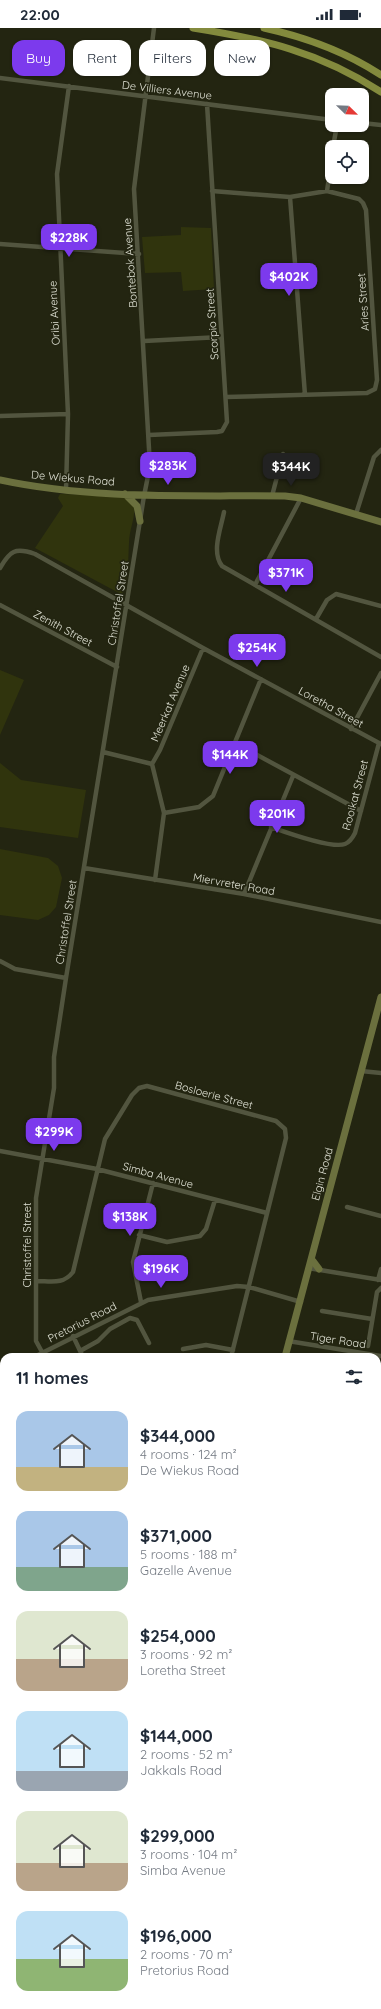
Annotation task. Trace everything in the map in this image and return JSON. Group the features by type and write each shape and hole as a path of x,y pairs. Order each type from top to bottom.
{"main road":[{"path":"193,28 275,43 334,66 381,92"},
{"path":"264,28 310,41 342,54 381,75"}],"street":[{"name":"Bontebok Avenue","path":"144,496 150,466 149,435 134,189 144,96 154,28"},
{"name":"De Villiers Avenue","path":"0,78 325,119"},
{"name":"Oribi Avenue","path":"66,490 68,414 57,174 69,86"},
{"name":"Scorpio Street","path":"149,435 222,431 227,422 207,104"},
{"path":"369,124 381,125"},
{"path":"212,191 290,197 327,191 328,184"},
{"name":"Aries Street","path":"305,395 371,392 375,389 377,380 366,210 363,203 359,199 327,191"},
{"path":"226,397 305,395 290,197"},
{"path":"0,244 60,250 139,254"},
{"path":"144,341 221,337"},
{"path":"0,416 68,414"},
{"path":"356,514 374,457 381,450"},
{"path":"272,496 283,454"},
{"name":"De Wiekus Road","path":"0,480 66,490 144,496 272,496 301,498 381,522"},
{"path":"125,494 136,503 140,520"},
{"name":"Christoffel Street","path":"42,1352 36,1342 36,1198 54,1088 54,1057 66,978 144,496"},
{"path":"255,585 301,498"},
{"path":"224,512 217,550 219,562 227,570 381,657"},
{"name":"Loretha Street","path":"0,568 7,556 12,552 24,550 35,554 203,648 380,744"},
{"path":"316,619 327,600 336,594 381,606"},
{"name":"Zenith Street","path":"0,605 117,667"},
{"name":"Meerkat Avenue","path":"152,764 160,750 203,648"},
{"path":"351,728 381,673"},
{"path":"164,813 200,807 213,796 261,679"},
{"path":"234,743 293,776 361,811"},
{"name":"Rooikat Street","path":"271,827 310,840 342,845 349,842 355,833 380,744"},
{"path":"103,752 152,764 164,813 155,880"},
{"path":"244,894 293,776"},
{"name":"Miervreter Road","path":"84,868 244,894 381,922"},
{"path":"0,961 15,969 66,978"},
{"name":"Elgin Road","path":"287,1353 301,1302 313,1267 381,997"},
{"name":"Elgin Road","path":"362,1071 381,1008"},
{"path":"362,1071 381,1074"},
{"name":"Bosloerie Street","path":"36,1281 60,1282 65,1280 72,1272 106,1134 136,1091 143,1086 276,1121 283,1126 286,1133 286,1138 232,1353"},
{"name":"Simba Avenue","path":"0,1151 97,1169 267,1214"},
{"path":"141,1302 133,1262 153,1184"},
{"path":"139,1235 167,1242 200,1236 206,1229 215,1200"},
{"path":"347,1207 381,1216"},
{"path":"313,1267 380,1280 381,1269"},
{"name":"Pretorius Road","path":"42,1352 141,1302 152,1298 232,1286 249,1287 301,1302"},
{"path":"368,1346 377,1292 381,1288"},
{"path":"322,1311 372,1319"},
{"path":"73,1336 80,1351 100,1340 110,1329 130,1318 137,1320 149,1343"},
{"name":"Tiger Road","path":"290,1342 357,1353"},
{"path":"183,1349 206,1345 232,1350"}],"green space":[{"path":"181,227 211,228 214,289 183,291 181,272 145,273 142,237 181,235"},
{"path":"60,494 124,496 134,503 134,514 129,538 127,574 123,593 119,593 35,548 63,506 58,498"},
{"path":"0,670 24,680 0,735"},
{"path":"0,763 21,780 86,790 78,838 0,827"},
{"path":"0,849 48,858 58,866 62,878 56,907 49,915 38,920 0,915"}]}
